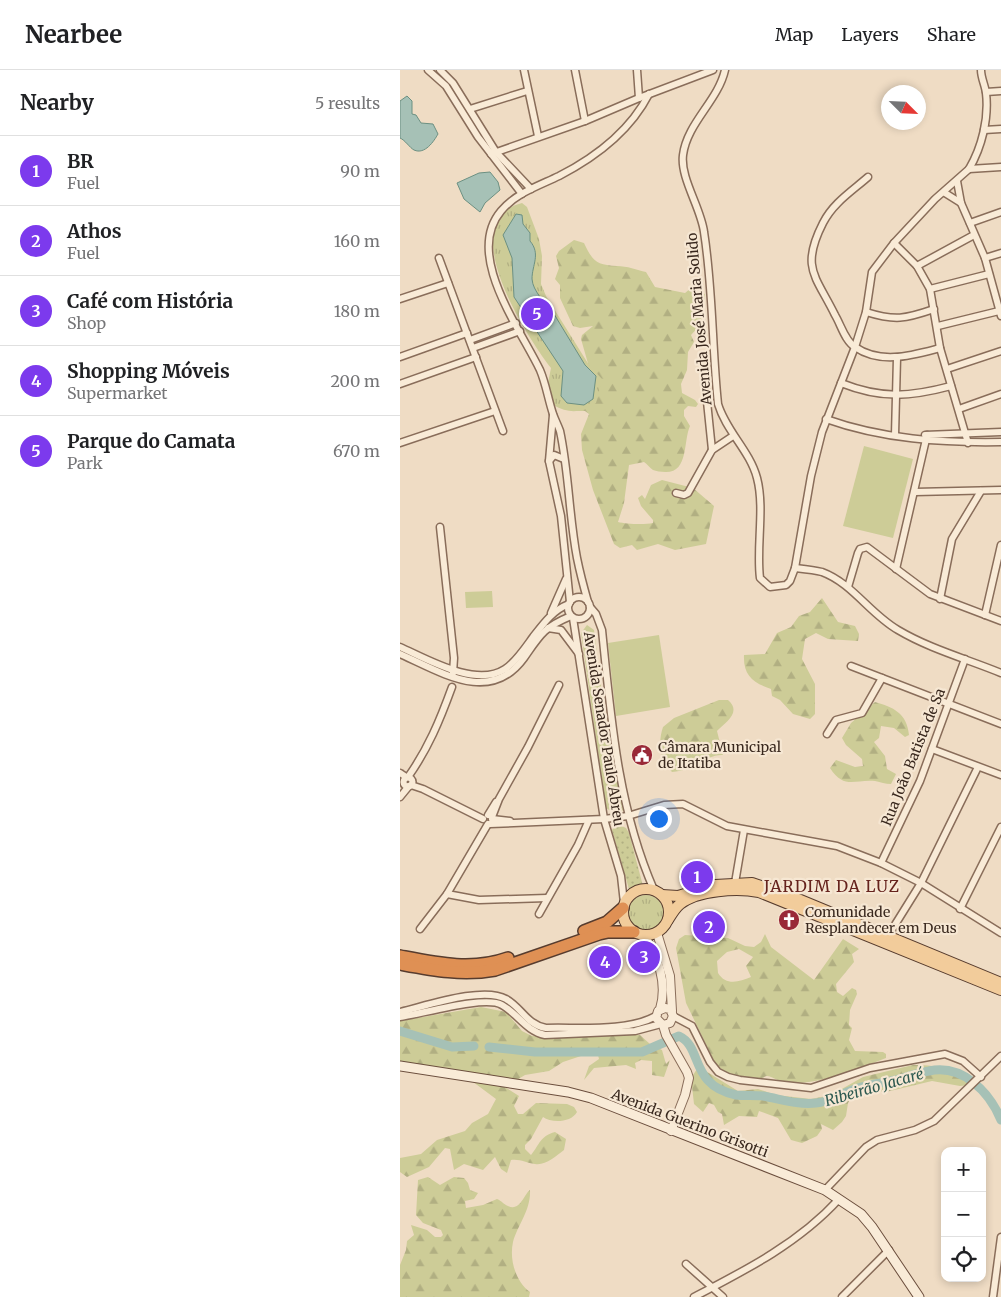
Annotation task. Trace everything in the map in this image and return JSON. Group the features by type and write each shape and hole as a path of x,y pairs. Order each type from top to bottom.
{"highway":[{"path":"400,956 446,964 498,961 600,925 614,917 624,906"},
{"path":"400,964 447,972 480,973 494,970 599,934 608,932 639,934"}],"main road":[{"path":"1001,983 777,891 752,883 735,882 715,885 678,896 644,889 634,892 624,906 626,924 639,934 657,932 680,904 700,895 748,890 759,892 1001,990"},
{"path":"658,893 669,909 668,920"},
{"name":"Avenida Guerino Grisotti","path":"400,1066 568,1092 591,1098 825,1190 860,1214 889,1250 919,1297"}],"street":[{"path":"428,70 440,72 470,109 493,153 531,189"},
{"path":"524,70 538,136"},
{"path":"576,70 585,121"},
{"path":"637,70 638,98"},
{"path":"690,78 693,70"},
{"path":"493,153 585,121 638,98 713,70"},
{"name":"Avenida José Maria Solido","path":"725,70 712,102 692,130 683,156 684,171 704,230 718,404 723,420 752,465 758,479 760,496 760,578 770,587 786,585 790,581 795,568 811,476 826,419 842,383 866,312 872,272 894,243 935,199 945,193 969,169"},
{"path":"981,70 986,92 984,130 969,169 1001,168"},
{"path":"440,72 522,194"},
{"path":"470,109 527,90"},
{"path":"986,92 1001,91"},
{"path":"400,647 467,682 485,683 502,679 513,673 546,628 572,617 584,618 588,614 589,605 577,558 560,431 540,372 496,281 489,260 488,246 492,224 501,211 522,194 584,161 614,139 632,121 649,94"},
{"path":"984,130 1001,129"},
{"path":"868,177 829,214 816,240 811,262 820,290 846,336 855,347 881,356 897,358 940,348"},
{"path":"938,326 1000,314 998,294 985,258 961,203 957,181"},
{"path":"945,193 961,203"},
{"path":"970,223 1001,212"},
{"path":"917,266 974,235"},
{"path":"894,243 917,266 930,290 938,326 940,348 968,443"},
{"path":"985,258 1001,253"},
{"path":"439,258 503,432"},
{"path":"930,290 990,274"},
{"path":"400,299 448,283"},
{"path":"866,312 894,319 905,319 934,309"},
{"path":"400,357 516,324"},
{"path":"472,348 520,331"},
{"path":"947,369 1001,351"},
{"path":"400,384 476,356"},
{"path":"895,435 897,358"},
{"path":"705,382 712,450"},
{"path":"842,383 871,393 897,396 951,386"},
{"path":"959,409 1001,394"},
{"path":"400,443 494,411"},
{"path":"553,415 549,460 561,516 569,603 568,612 572,617"},
{"path":"826,419 860,430 895,435 968,443 1001,442"},
{"path":"927,437 1001,432"},
{"path":"676,493 684,495 688,493 712,450 733,436"},
{"path":"896,569 927,437"},
{"path":"549,460 554,455 564,459"},
{"path":"915,492 1001,490"},
{"path":"940,599 952,539 981,491"},
{"path":"440,527 453,674"},
{"path":"985,615 1001,545"},
{"path":"848,587 858,553 863,547 867,547 922,589 940,599 1001,622"},
{"path":"795,568 820,572 848,587 869,609 895,628 924,644 1001,673"},
{"path":"550,616 567,578"},
{"path":"400,654 453,674 480,675 506,668 550,616 569,603 580,597 589,605 596,614 602,630 613,729 628,816 658,893"},
{"name":"Avenida Senador Paulo Abreu","path":"572,617 604,819 621,876 624,906"},
{"path":"546,628 561,630 579,654"},
{"name":"Rua João Batista de Sa","path":"881,863 920,781 965,659"},
{"path":"851,666 1001,724"},
{"path":"827,734 836,720 857,716 862,713 882,678"},
{"path":"420,929 446,894 479,837 559,685"},
{"path":"400,797 438,725 452,687"},
{"path":"932,749 1001,775"},
{"path":"888,936 921,883 978,767"},
{"path":"400,773 407,781 488,820 604,819 628,816 664,805 683,804 714,821 744,830 837,846 881,863 921,883 960,909 1001,932"},
{"path":"539,914 578,845 589,820"},
{"path":"960,909 1001,827"},
{"path":"735,882 744,830"},
{"path":"446,894 479,900 547,898"},
{"path":"400,1017 485,1001 501,1004 532,1031 546,1035 635,1032 670,1023 672,1014 670,976 657,932"},
{"path":"639,934 652,949 661,973 663,984 658,1013 662,1025 689,1078 685,1095 671,1131"},
{"path":"400,1012 465,998 493,995 509,1000 535,1025 546,1028 626,1026 645,1022 667,1008 672,1014 692,1026 710,1062 718,1072 740,1080 811,1088 870,1068 946,1054 963,1061 977,1081"},
{"path":"825,1190 866,1147 887,1136 927,1125 977,1081 1001,1056"},
{"path":"694,1297 768,1258 827,1212 839,1199"},
{"path":"993,1297 1001,1237"},
{"path":"842,1297 889,1250"},
{"path":"686,1264 724,1297"}],"green space":[{"path":"522,203 527,207 539,239 542,256 541,284 546,296 589,365 602,379 596,403 585,409 570,411 553,405 548,383 551,368 526,332 501,281 494,255 494,232 502,214"},
{"path":"574,240 584,243 593,258 600,263 646,272 655,287 685,293 691,288 705,294 702,323 691,335 694,342 688,352 687,370 681,384 682,393 695,400 698,404 696,407 688,406 684,410 684,416 690,426 682,462 673,471 665,472 653,470 644,462 629,465 624,503 618,522 635,524 653,523 653,520 641,506 638,498 642,495 645,499 651,485 662,480 693,488 714,506 706,544 675,550 658,544 637,550 632,545 620,548 614,544 593,490 582,450 581,434 589,414 585,411 574,411 591,374 581,339 582,335 593,326 580,328 573,326 560,298 560,285 555,279 559,268 556,256 559,251"},
{"path":"864,446 913,459 893,538 843,526"},
{"path":"492,591 493,607 466,608 465,592"},
{"path":"822,598 838,622 855,626 859,634 858,641 828,639 816,633 805,639 802,659 815,684 815,714 810,719 793,714 780,700 772,696 771,689 754,681 745,668 744,655 765,654 777,633 791,627 799,616 810,612"},
{"path":"587,625 594,630 603,702 623,810 617,815 606,808 581,633"},
{"path":"659,635 670,707 616,716 608,643"},
{"path":"719,700 728,700 732,704 733,709 731,717 717,731 723,755 711,757 687,769 672,772 662,756 660,739 663,727 674,718"},
{"path":"875,702 888,706 898,712 908,727 909,735 905,737 894,728 881,726 879,738 874,742 885,756 887,769 896,774 891,784 875,781 850,782 840,779 830,768 836,760 855,767 863,766 862,759 846,745 842,738 851,723"},
{"path":"617,824 626,828 629,833 643,886 629,889 612,830"},
{"path":"646,895 653,896 659,900 663,906 663,920 659,926 653,930 646,931 639,930 633,926 629,920 628,913 629,906 633,900 639,896"},
{"path":"765,934 771,947 814,980 843,939 859,949 852,954 854,962 836,984 837,992 843,996 852,988 856,990 857,994 850,1010 849,1025 852,1028 849,1040 855,1051 883,1052 886,1054 886,1058 826,1079 802,1083 786,1083 767,1076 760,1079 741,1078 719,1067 715,1063 686,1003 676,948 679,939 685,935 728,938 745,946 754,947 761,942","holes":["739,949 753,957 746,966 751,977 733,982 725,980 718,973 717,961 727,952"]},
{"path":"481,1007 506,1012 522,1031 532,1036 571,1038 640,1035 650,1044 662,1050 666,1064 670,1060 664,1077 652,1075 652,1061 641,1060 635,1063 636,1069 626,1065 594,1068 584,1080 589,1066 599,1059 598,1055 587,1054 563,1062 549,1071 525,1075 505,1087 519,1096 514,1106 518,1114 523,1114 536,1103 567,1104 574,1107 577,1112 574,1116 561,1121 543,1117 531,1139 525,1145 525,1149 531,1155 543,1138 555,1132 566,1139 564,1150 543,1164 511,1160 507,1173 501,1169 495,1157 483,1170 464,1164 454,1170 450,1149 445,1148 429,1167 407,1177 400,1172 400,1158 421,1154 437,1140 465,1131 472,1123 488,1114 496,1099 457,1070 400,1064 400,1021"},
{"path":"913,1065 944,1068 959,1074 969,1085 960,1086 932,1081 886,1092 859,1091 853,1095 848,1103 846,1116 842,1122 833,1130 821,1124 822,1129 817,1136 802,1143 791,1140 778,1118 759,1111 757,1117 739,1116 724,1125 722,1114 718,1112 714,1105 709,1103 703,1112 694,1104 691,1078 697,1069 704,1070 738,1091 758,1089 776,1095 811,1099 831,1095 863,1077"},
{"path":"428,1177 440,1185 454,1177 464,1178 470,1190 478,1193 474,1199 465,1201 466,1208 483,1205 497,1199 508,1206 516,1207 530,1190 528,1204 515,1235 512,1249 517,1277 530,1292 529,1297 400,1297 400,1265 406,1250 407,1241 414,1235 411,1225 427,1230 435,1237 443,1235 441,1230 423,1223 416,1215 418,1180"}],"shaded area":[{"path":"407,96 412,101 412,114 416,115 421,123 433,124 438,134 429,146 422,151 414,150 400,138 400,101"},
{"path":"490,172 498,182 500,190 485,203 480,212 464,199 457,183 479,173"},
{"path":"516,214 522,215 523,224 530,233 530,241 535,250 532,274 534,288 548,312 554,314 585,365 596,376 593,399 584,405 567,403 561,396 563,371 514,297 512,258 503,235"}],"waterway":[{"path":"400,1031 452,1047 474,1046"},
{"name":"Ribeirão Jacaré","path":"489,1047 535,1052 642,1052 679,1036 691,1048 704,1075 721,1090 736,1095 763,1096 802,1103 821,1102 863,1087 941,1070 963,1076 973,1082 989,1099 1001,1120"}],"place":[{"name":"Parque do Camata","path":"537,314"},
{"name":"Câmara Municipal de Itatiba","path":"642,755"},
{"name":"BR","path":"697,877"},
{"name":"Comunidade Resplandecer em Deus","path":"789,920"},
{"name":"Athos","path":"709,927"},
{"name":"Café com História","path":"644,957"},
{"name":"Shopping Móveis","path":"605,962"}],"district":[{"name":"JARDIM DA LUZ","path":"832,886"}]}
